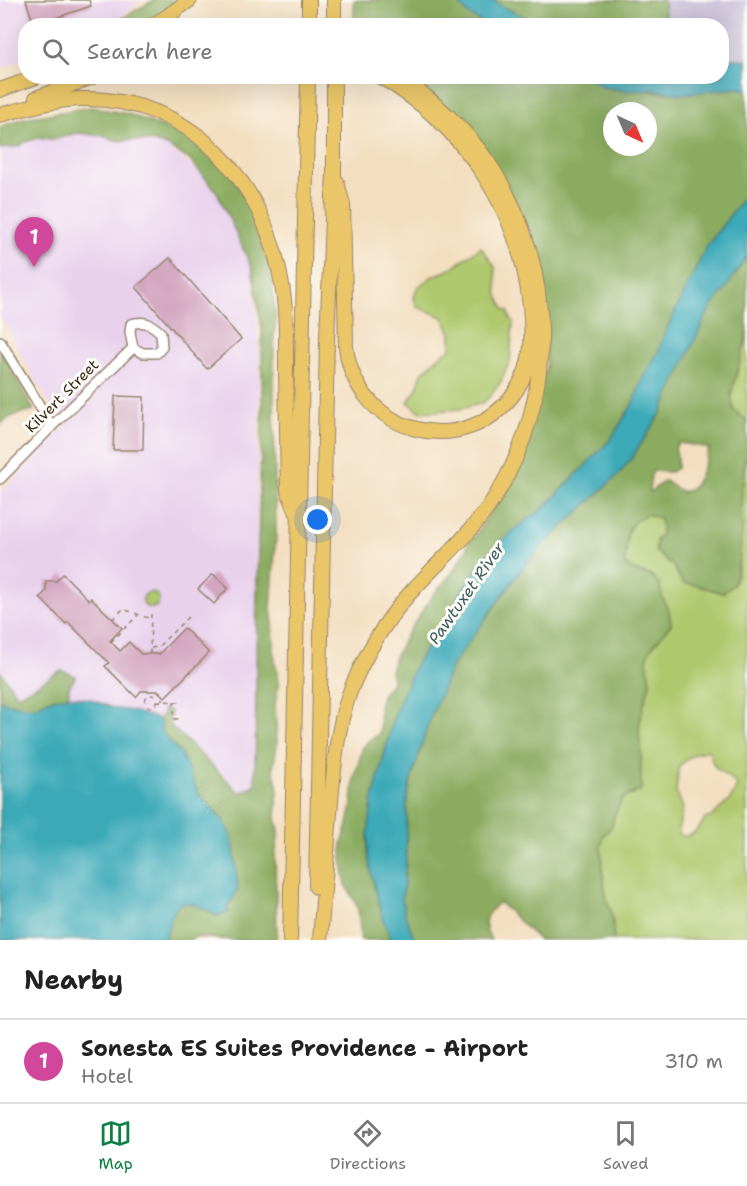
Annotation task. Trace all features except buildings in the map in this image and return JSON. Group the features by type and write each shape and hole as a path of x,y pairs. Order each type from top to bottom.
{"highway":[{"path":"164,18 190,0"},
{"path":"309,0 309,18"},
{"path":"334,0 334,18"},
{"path":"0,113 74,84"},
{"path":"290,940 308,84"},
{"path":"318,940 317,774 326,351 334,172 334,84"},
{"path":"334,172 344,205 346,347 349,364 359,388 383,414 400,424 419,430 439,432 459,429 487,418 504,405 517,388 530,359 532,329 530,304 518,244 499,199 470,154 444,124 393,84"},
{"path":"318,940 336,746 353,684 373,644 397,609 472,529 503,483 526,433 535,400 540,367 542,329 536,275 514,208 492,167 463,130 409,84"},
{"path":"0,113 69,100 100,99 130,104 155,112 190,130 220,154 236,173 252,197 265,225 282,286 286,336 288,491 299,520"}],"street":[{"path":"0,341 51,426"},
{"name":"Kilvert Street","path":"0,479 51,426 133,348"}],"path":[{"path":"113,619 123,609 151,619"},
{"path":"150,654 151,614"},
{"path":"111,642 139,615"},
{"path":"151,648 158,647 188,617"},
{"path":"158,691 163,696 163,701"},
{"path":"151,695 155,696 157,701"},
{"path":"151,695 145,699 147,706 156,705 157,701"},
{"path":"157,701 182,702"},
{"path":"174,701 174,719 182,719"}],"shaded area":[{"path":"0,0 142,0 117,18 18,18 18,62 0,69"},
{"path":"664,0 747,0 747,60 729,59 729,18 665,18"},
{"path":"0,129 154,136 218,187 251,257 260,355 255,785 240,793 169,724 159,719 113,708 90,699 0,701 0,493 64,426 0,317"}],"green space":[{"path":"154,0 186,0 159,18 123,18"},
{"path":"354,0 456,0 474,18 354,18"},
{"path":"493,0 664,0 665,18 527,18"},
{"path":"412,84 598,84 602,87 681,94 738,88 747,90 747,193 707,246 632,405 611,439 545,507 516,528 490,552 470,578 414,667 394,716 372,803 368,835 368,853 383,919 391,940 361,940 358,908 346,884 342,865 342,843 348,825 354,779 363,747 378,735 380,730 379,705 383,693 392,683 391,671 395,657 407,634 434,594 452,573 467,549 467,544 476,535 508,485 546,368 546,308 529,232"},
{"path":"91,107 129,114 182,135 230,173 256,216 257,227 270,263 276,321 274,419 276,535 271,609 275,664 279,684 275,703 277,745 273,768 278,790 276,817 279,831 275,856 277,935 275,940 194,937 190,940 164,940 172,915 179,904 195,905 217,916 227,908 238,889 223,820 199,794 181,754 163,734 159,719 164,712 163,709 171,711 169,724 240,793 255,785 262,329 252,268 217,192 189,159 167,146 155,142 118,141 103,136 77,133 54,139 39,138 20,146 0,149 0,127 24,118"},
{"path":"481,247 495,267 497,294 505,310 509,311 513,322 510,361 500,383 483,403 461,409 421,412 408,402 417,388 422,373 451,349 451,333 443,317 417,307 414,298 417,288 433,276 449,270"},
{"path":"747,256 747,331 731,394 733,409 747,421 740,555 734,584 723,593 683,583 673,566 656,552 656,541 662,528 660,518 646,514 633,523 628,532 624,562 632,570 652,576 660,585 671,624 649,651 647,660 650,683 640,718 639,734 641,790 623,798 612,826 603,836 601,848 604,883 612,915 614,940 539,940 499,902 487,915 485,923 491,940 415,940 402,901 406,862 407,798 428,724 452,665 521,570 543,545 619,474 631,459 660,415 704,320","holes":["679,443 709,449 696,483 687,491 681,491 664,481 650,492 653,471 671,472 677,468 675,447"]},
{"path":"747,331 747,421 733,410 731,394"},
{"path":"0,350 34,410 20,413 0,425"},
{"path":"747,450 747,940 614,940 612,915 604,883 601,847 603,836 612,826 623,798 635,794 641,771 640,718 650,683 647,660 649,651 671,624 660,585 652,576 632,570 624,562 628,532 633,523 646,514 660,518 662,528 656,541 656,552 673,566 683,583 723,593 734,584 738,571 742,533 741,503","holes":["709,750 714,765 737,786 730,800 711,817 705,819 696,832 681,836 678,830 683,808 676,791 679,766 694,754"]},
{"path":"151,592 159,600 151,608 143,600"},
{"path":"61,670 76,676 69,687 69,696 51,699 34,707 0,701 0,671 17,695"}],"water":[{"path":"456,0 493,0 527,18 474,18"},
{"path":"729,59 747,60 747,90 738,88 681,94 602,87 598,84 729,84"},
{"name":"Pawtuxet River","path":"747,193 747,256 704,320 660,415 619,474 543,545 521,570 452,665 428,724 407,798 406,862 402,901 415,940 391,940 372,877 368,835 372,803 394,716 414,667 470,578 490,552 516,528 545,507 611,439 632,405 707,246"},
{"path":"69,696 90,699 113,708 159,719 163,734 181,754 199,794 223,820 230,832 234,847 238,889 227,908 229,912 217,916 195,905 179,904 172,915 164,940 0,940 0,701 34,707 51,699"}],"place":[{"name":"Sonesta ES Suites Providence - Airport","path":"34,267"}]}
